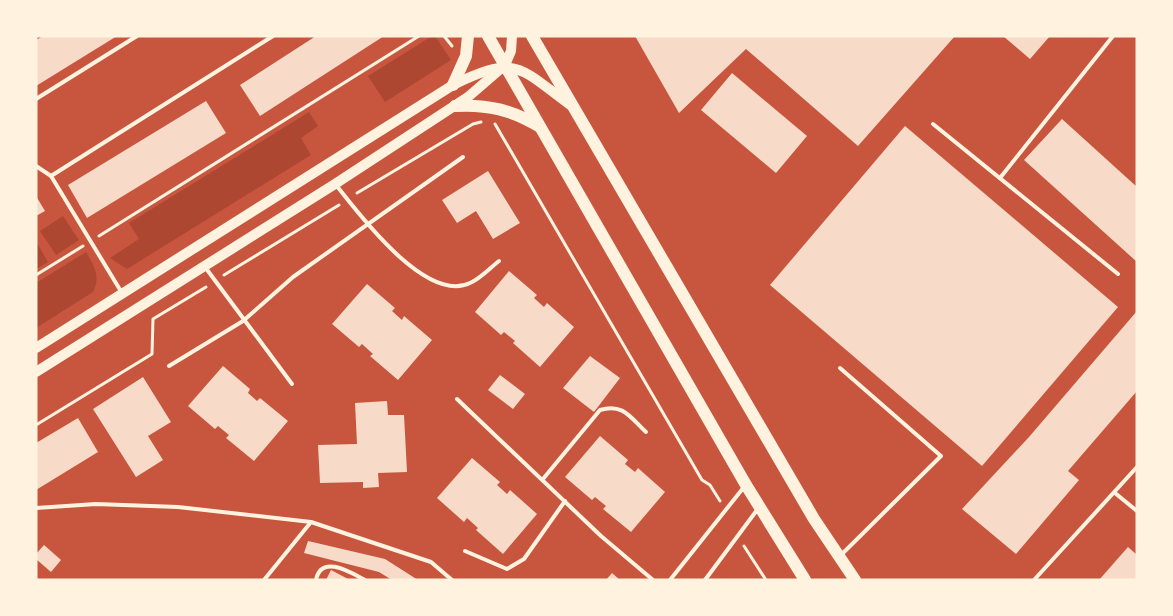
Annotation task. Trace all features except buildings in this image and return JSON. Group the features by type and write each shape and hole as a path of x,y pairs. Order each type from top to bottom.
{"main road":[{"path":"453,85 466,56 468,36"},
{"path":"488,36 746,485 805,580"},
{"path":"36,372 455,106 488,82 505,65 511,51 512,36"},
{"path":"532,36 838,557 855,580"},
{"path":"36,348 453,85 481,71 505,65 520,68 576,108"},
{"path":"455,106 496,107 522,116 543,129"}],"lane":[{"path":"36,99 137,36"},
{"path":"51,176 273,36"},
{"path":"1000,178 1113,36"},
{"path":"933,124 1118,274"},
{"path":"168,366 243,321 293,278 463,157"},
{"path":"36,166 51,176 122,293"},
{"path":"335,184 377,238 423,274 444,285 469,284 499,261"},
{"path":"204,266 292,384"},
{"path":"838,557 941,456 840,368"},
{"path":"457,399 601,536 653,580"},
{"path":"543,479 600,410 613,406 622,410 646,432"},
{"path":"1034,580 1137,467"},
{"path":"670,580 746,485"},
{"path":"1115,493 1137,511"},
{"path":"465,551 507,569 515,566 524,559 565,501"},
{"path":"36,507 96,504 178,507 311,522 431,562 452,580"},
{"path":"705,580 759,507"},
{"path":"264,580 311,522"},
{"path":"316,580 318,571 323,567 333,566 365,580"}],"path":[{"path":"36,275 419,36"},
{"path":"492,120 702,480 710,485 726,510"},
{"path":"36,425 152,354 153,319 473,124 483,122"},
{"path":"738,537 766,580"}],"shaded area":[{"path":"435,36 451,60 385,102 368,76"},
{"path":"309,112 318,126 301,138 311,155 127,269 110,258 139,239 129,223"},
{"path":"63,216 79,240 56,255 40,231"},
{"path":"36,241 48,262 36,269"},
{"path":"86,252 96,276 93,292 36,328 36,283"}]}
